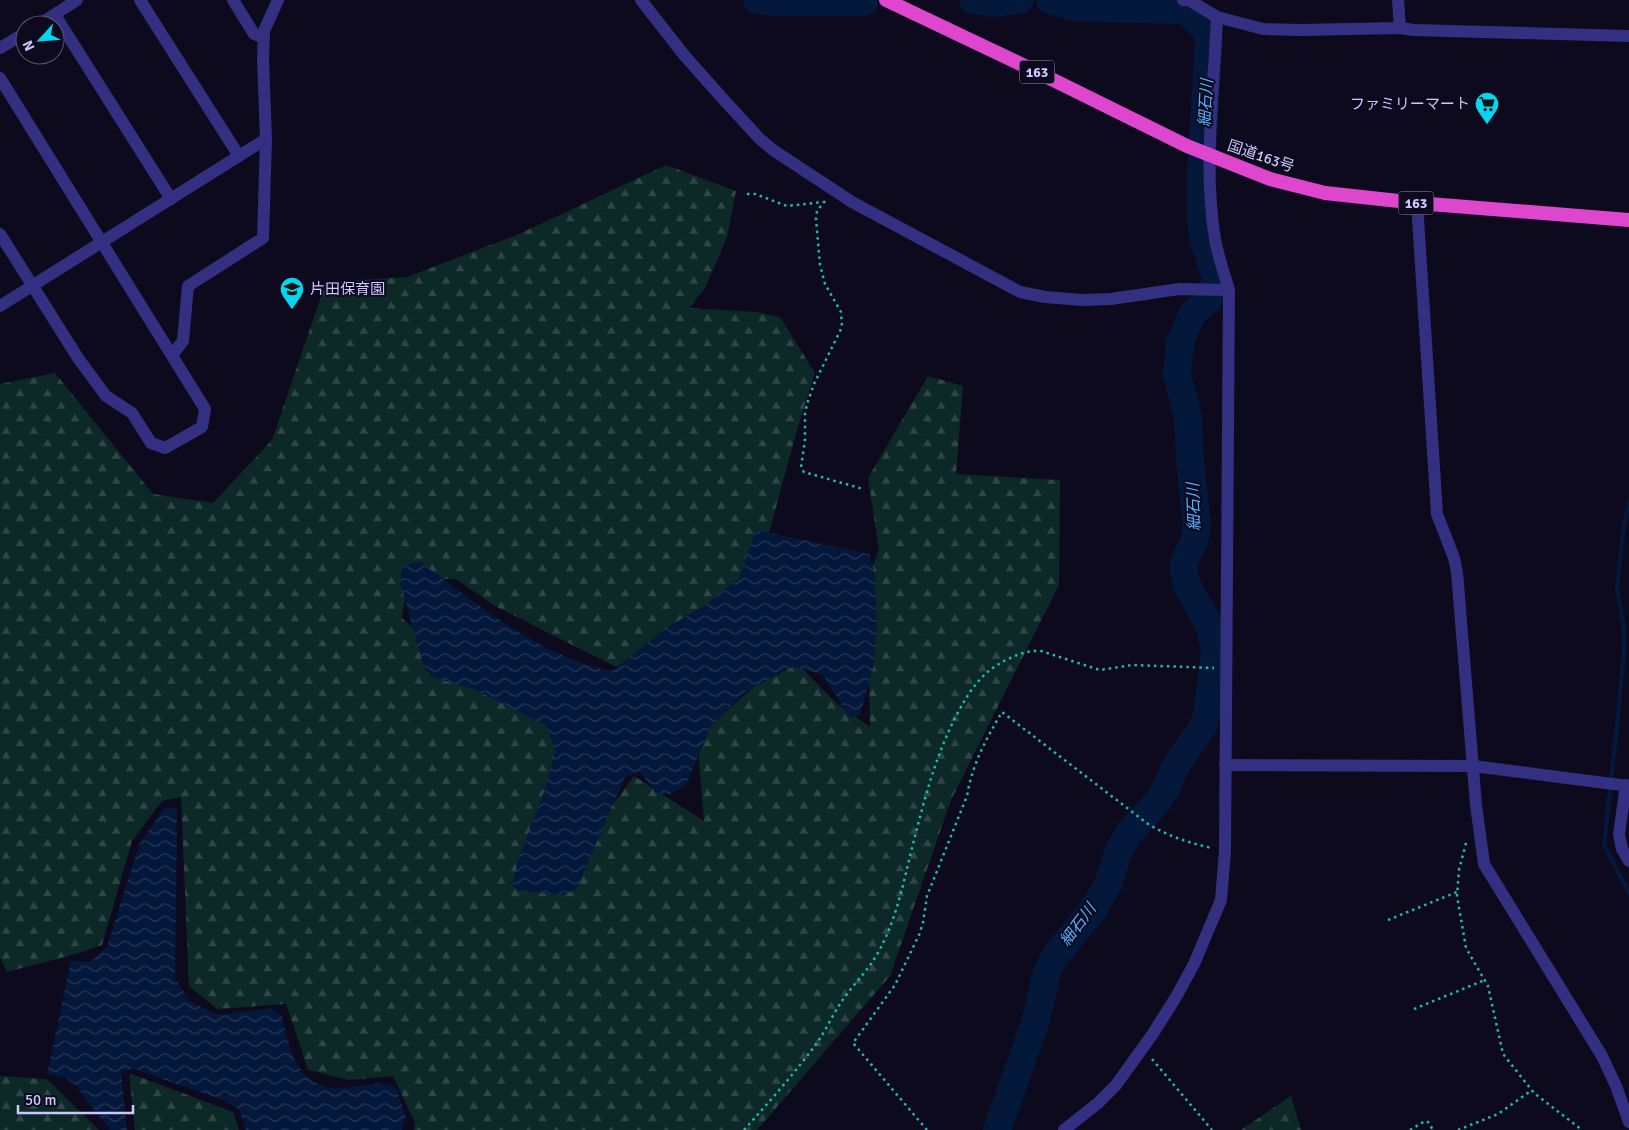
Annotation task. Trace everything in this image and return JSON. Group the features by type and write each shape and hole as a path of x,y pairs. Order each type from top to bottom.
{"highway":[{"name":"国道163号","path":"894,2 1187,146 1270,179 1325,193 1417,203 1629,220"}],"street":[{"path":"77,0 55,14 171,199"},
{"path":"140,0 239,156"},
{"path":"233,0 254,34 264,38"},
{"path":"172,355 183,341 188,286 263,238 266,139 263,59 264,31 278,0"},
{"path":"640,0 684,55 759,138 773,150 852,202 1020,292 1082,300 1111,299 1179,288 1227,290"},
{"path":"1183,0 1189,0 1218,17 1263,29 1400,28 1414,30 1629,36"},
{"path":"1398,0 1400,28"},
{"path":"1064,1130 1098,1103 1116,1085 1143,1048 1181,989 1211,927 1221,900 1225,851 1227,290 1215,241 1212,218 1210,155 1218,17"},
{"path":"0,48 15,39"},
{"path":"0,78 206,409 202,426 165,448 151,443 132,413 106,396 78,358 0,234"},
{"path":"0,306 266,139"},
{"path":"1417,203 1437,514 1454,558 1457,572 1473,766 1484,864 1602,1056 1616,1086 1629,1122"},
{"path":"1225,765 1473,766 1625,785 1619,834 1622,849 1629,861"}],"path":[{"path":"836,191 817,211 816,219 820,264 825,284 841,312 842,327 814,384 807,404 801,467 804,472 864,489"},
{"path":"747,194 755,194 787,206 824,202"},
{"path":"744,1130 786,1082 818,1041 843,999 868,969 879,951 890,929 902,890 939,752 966,699 988,670 1021,653 1032,650 1041,651 1100,670 1132,665 1226,668"},
{"path":"927,1130 853,1043 895,984 919,935 923,923 926,896 964,803 978,756 1002,712 1148,824 1161,832 1184,841 1225,851"},
{"path":"1466,843 1459,870 1457,892 1466,948 1488,986 1503,1054 1532,1090 1582,1130"},
{"path":"1388,920 1457,892"},
{"path":"1414,1008 1485,980"},
{"path":"1143,1048 1212,1130"},
{"path":"1458,1130 1498,1114 1532,1090"},
{"path":"1410,1130 1425,1121 1428,1122 1433,1130"}],"green space":[{"path":"666,165 736,191 727,237 705,288 689,308 757,312 780,317 815,373 797,430 757,577 684,641 616,667 495,606 456,579 431,579 406,591 402,618 460,672 569,723 546,894 634,776 704,821 697,737 755,686 796,662 836,703 870,727 869,674 862,593 879,550 868,478 928,376 963,386 956,474 1060,480 1059,585 951,800 890,976 757,1130 414,1130 415,1123 393,1076 349,1080 308,1070 286,1004 217,1009 189,986 181,797 162,801 132,841 102,945 76,954 7,972 0,957 0,384 55,373 153,494 213,503 272,440 326,282 407,277 519,234"},
{"path":"129,1073 233,1112 239,1130 135,1130"},
{"path":"0,1076 47,1079 99,1130 0,1130"},
{"path":"1291,1096 1301,1130 1241,1130"}],"water":[{"path":"756,530 869,554 875,574 877,623 874,665 860,715 850,718 822,674 793,667 745,692 711,726 686,785 669,795 655,792 640,772 625,777 576,890 562,895 519,891 512,885 519,858 547,783 555,751 546,725 473,689 432,677 424,668 400,582 402,565 421,562 487,611 536,642 586,665 612,671 667,627 704,606 739,578"},
{"path":"164,808 177,809 175,979 191,1002 218,1015 270,1008 282,1016 288,1040 297,1063 303,1073 312,1081 323,1086 337,1088 387,1084 396,1088 406,1117 401,1130 246,1130 239,1109 223,1100 134,1069 121,1071 127,1130 110,1130 76,1086 66,1078 47,1074 71,961 90,962 107,947 139,845"}],"waterway":[{"name":"細石川","path":"757,0 777,2 864,2"},
{"name":"細石川","path":"973,0 994,3 1020,0"},
{"name":"細石川","path":"997,1130 1035,1023 1047,972 1055,956 1092,911 1108,884 1118,853 1129,833 1157,802 1165,790 1175,767 1204,725 1208,711 1215,651 1210,627 1187,585 1183,568 1194,542 1197,524 1190,462 1188,417 1177,374 1180,343 1192,314 1208,300 1217,280 1203,238 1201,217 1201,172 1209,39 1205,29 1186,10 1079,8 1050,0"},
{"path":"1629,502 1623,531 1617,589 1624,629 1624,650 1604,845 1629,893"}],"place":[{"name":"ファミリーマート","path":"1487,125"},
{"name":"片田保育園","path":"292,310"}]}
